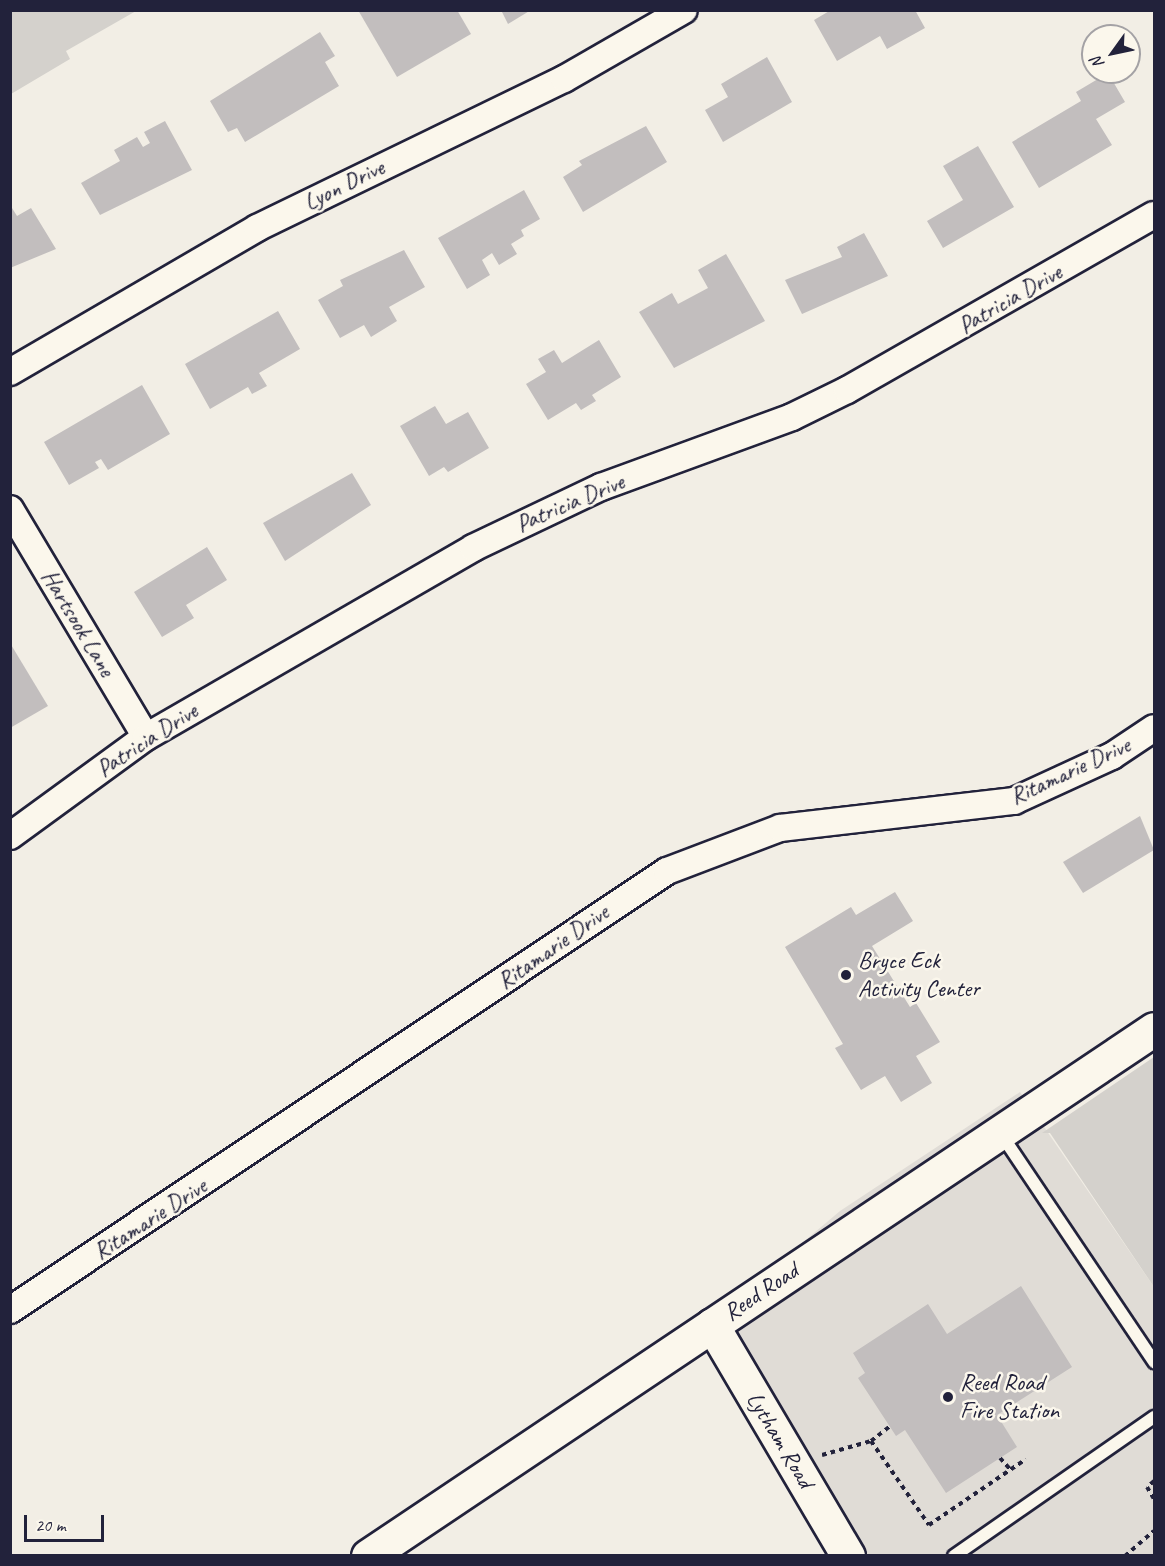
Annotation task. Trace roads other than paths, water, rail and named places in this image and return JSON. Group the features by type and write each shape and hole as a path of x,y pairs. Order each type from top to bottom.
{"main road":[{"name":"Reed Road","path":"368,1556 1155,1029"},
{"name":"Lytham Road","path":"712,1325 848,1556"}],"street":[{"name":"Lyon Drive","path":"10,372 257,228 564,79 684,10"},
{"name":"Patricia Drive","path":"10,836 146,737 523,522 847,390 1155,215"},
{"name":"Hartsook Lane","path":"10,509 146,737"},
{"name":"Ritamarie Drive","path":"10,1310 667,871 780,828 1014,801 1112,756 1155,728"}],"lane":[{"path":"1001,1133 1155,1362"},
{"path":"954,1556 1155,1417"}],"place":[{"name":"Bryce Eck Activity Center","path":"846,975"},
{"name":"Reed Road Fire Station","path":"948,1397"}]}
